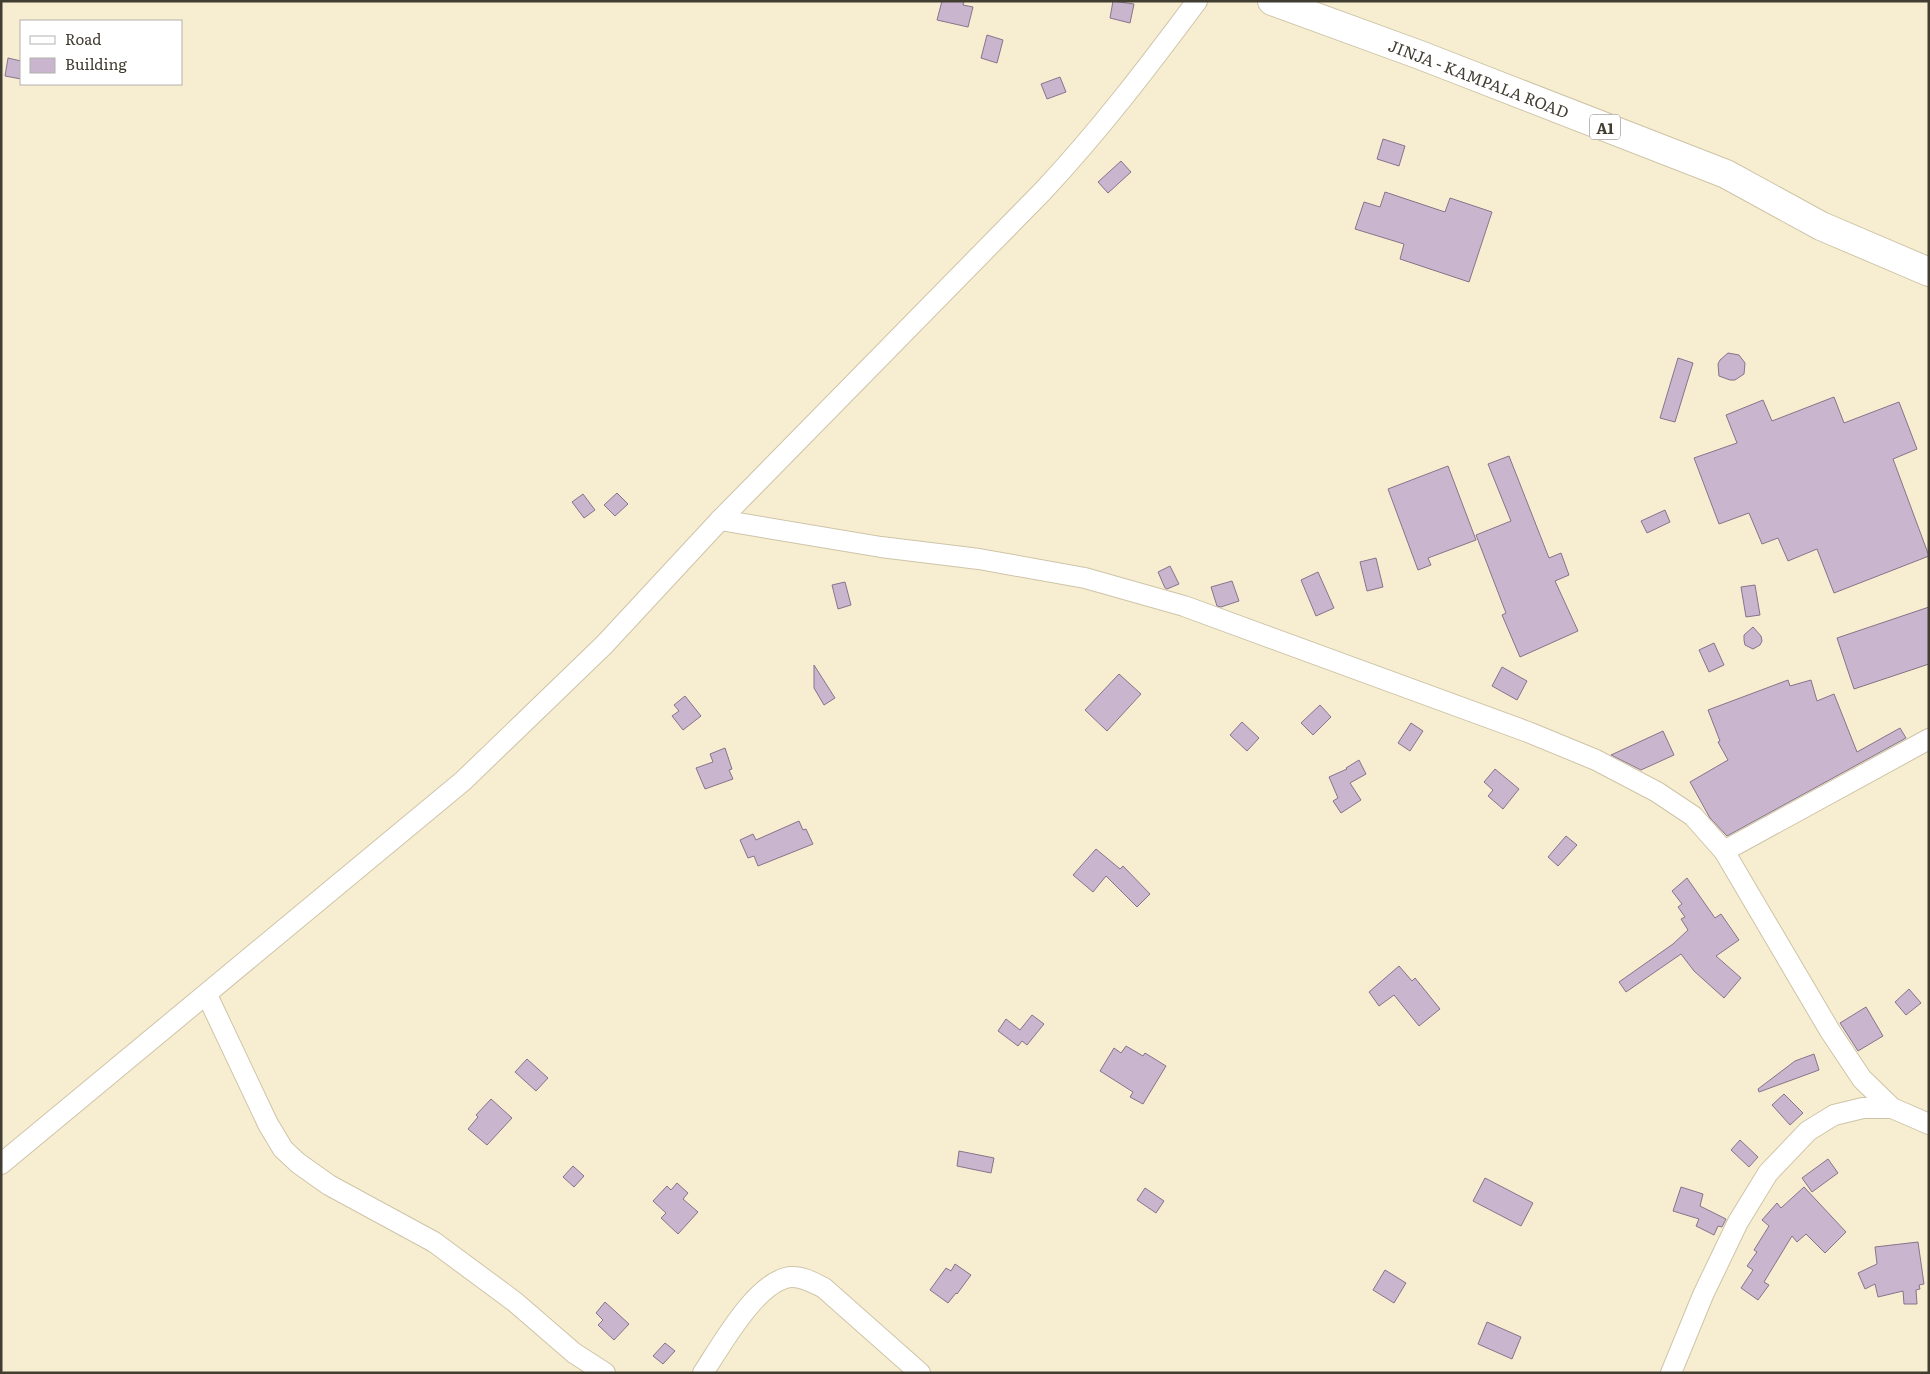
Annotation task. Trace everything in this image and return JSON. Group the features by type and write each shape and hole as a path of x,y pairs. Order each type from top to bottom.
{"highway":[{"name":"JINJA - KAMPALA ROAD","path":"1272,1 1420,55 1726,174 1821,226 1929,272"}],"street":[{"path":"1,1164 463,781 604,645 720,520 1084,147 1197,1"},
{"path":"720,520 1085,578 1184,606 1528,732 1596,760 1657,792 1692,816 1724,851 1830,1031 1862,1079 1892,1108 1929,1124"},
{"path":"1724,851 1929,739"},
{"path":"206,995 268,1124 283,1149 298,1163 329,1185 434,1242 515,1302 574,1353 605,1373"},
{"path":"1671,1373 1702,1296 1734,1230 1768,1173 1808,1131 1834,1115 1863,1108 1892,1108"},
{"path":"703,1373 752,1301 771,1284 791,1276 808,1280 824,1288 920,1373"}],"building":[{"path":"942,1 964,1 963,5 973,7 968,27 937,20"},
{"path":"1113,1 1134,4 1130,23 1110,18"},
{"path":"987,35 1003,40 997,63 981,58"},
{"path":"8,58 20,61 20,79 5,76"},
{"path":"1060,77 1066,92 1047,99 1041,84"},
{"path":"1383,139 1405,146 1399,166 1377,159"},
{"path":"1121,161 1131,172 1108,193 1098,182"},
{"path":"1385,192 1445,212 1450,198 1492,212 1469,282 1400,259 1404,244 1355,229 1364,202 1380,207"},
{"path":"1728,353 1739,355 1745,363 1744,374 1735,380 1719,376 1718,364"},
{"path":"1678,358 1693,363 1675,422 1660,418"},
{"path":"1834,397 1844,423 1899,402 1917,449 1893,459 1929,556 1834,593 1817,549 1788,561 1778,538 1762,544 1749,513 1719,524 1694,458 1737,443 1726,415 1763,400 1772,421"},
{"path":"1509,456 1549,558 1561,553 1569,575 1555,581 1578,631 1520,657 1502,615 1506,613 1476,535 1511,521 1488,464"},
{"path":"1448,466 1476,540 1428,558 1431,565 1418,570 1388,489"},
{"path":"617,493 628,504 615,516 604,505"},
{"path":"583,494 595,510 584,518 572,502"},
{"path":"1665,510 1670,522 1647,533 1641,521"},
{"path":"1376,558 1383,587 1367,591 1360,562"},
{"path":"1170,566 1179,584 1167,589 1158,572"},
{"path":"1318,572 1334,608 1316,616 1301,580"},
{"path":"1232,581 1239,601 1221,607 1217,606 1211,587"},
{"path":"845,582 851,605 838,609 832,585"},
{"path":"1755,585 1760,615 1746,617 1741,587"},
{"path":"1929,607 1929,664 1854,689 1837,638"},
{"path":"1753,627 1761,636 1762,641 1760,645 1753,649 1745,645 1744,635"},
{"path":"1714,643 1724,665 1709,672 1699,650"},
{"path":"814,665 835,698 824,705 814,688"},
{"path":"1502,667 1527,681 1517,700 1492,686"},
{"path":"1119,674 1141,694 1107,731 1085,710"},
{"path":"1788,680 1790,686 1811,680 1817,701 1834,694 1857,752 1900,728 1906,738 1727,836 1710,818 1690,782 1728,760 1718,742 1720,741 1708,710"},
{"path":"685,696 701,716 683,730 672,716 679,711 674,705"},
{"path":"1320,705 1331,717 1313,735 1301,723"},
{"path":"1242,722 1259,738 1247,751 1230,735"},
{"path":"1411,723 1423,731 1410,751 1398,743"},
{"path":"1663,731 1674,755 1641,770 1611,755"},
{"path":"725,748 732,769 729,770 733,779 705,789 696,768 713,762 710,754"},
{"path":"1359,760 1366,774 1350,783 1361,800 1341,813 1333,801 1338,798 1329,777 1347,769"},
{"path":"1495,769 1519,789 1503,809 1488,796 1493,790 1484,782"},
{"path":"799,821 803,830 806,829 813,844 758,866 754,856 748,858 740,840 753,834 756,840"},
{"path":"1566,836 1577,845 1558,866 1548,857"},
{"path":"1096,849 1120,869 1123,866 1150,894 1137,907 1106,876 1093,892 1073,875"},
{"path":"1687,878 1715,918 1721,914 1739,940 1716,956 1741,978 1724,998 1694,971 1681,954 1626,992 1619,982 1673,944 1688,930 1681,919 1685,917 1678,907 1682,904 1672,891"},
{"path":"1399,966 1412,981 1415,978 1440,1009 1419,1026 1394,995 1379,1006 1369,992"},
{"path":"1909,989 1921,1003 1906,1015 1895,1002"},
{"path":"1866,1007 1883,1036 1858,1051 1840,1023"},
{"path":"1032,1015 1044,1024 1027,1045 1022,1041 1018,1046 998,1031 1006,1019 1020,1030"},
{"path":"1126,1046 1143,1056 1145,1053 1166,1066 1143,1104 1130,1097 1133,1092 1100,1071 1114,1048 1121,1053"},
{"path":"1814,1054 1819,1070 1759,1092 1758,1089 1795,1061"},
{"path":"527,1059 548,1078 536,1091 515,1072"},
{"path":"1784,1094 1803,1113 1790,1125 1772,1105"},
{"path":"491,1099 512,1118 487,1145 468,1129 478,1117 476,1115"},
{"path":"1740,1140 1758,1157 1749,1167 1731,1150"},
{"path":"959,1151 994,1158 991,1173 957,1166"},
{"path":"1828,1159 1838,1173 1812,1192 1802,1178"},
{"path":"573,1166 584,1176 574,1187 563,1177"},
{"path":"1485,1178 1533,1203 1521,1226 1473,1201"},
{"path":"677,1183 688,1193 683,1199 698,1212 678,1234 661,1218 666,1213 653,1201 667,1186 671,1190"},
{"path":"1681,1187 1703,1194 1700,1206 1726,1219 1722,1227 1718,1226 1714,1235 1696,1226 1699,1219 1673,1211"},
{"path":"1804,1187 1846,1232 1825,1253 1806,1234 1797,1242 1792,1236 1764,1282 1769,1285 1758,1300 1741,1288 1753,1270 1747,1266 1757,1252 1754,1250 1769,1226 1762,1220 1777,1203 1781,1208"},
{"path":"1145,1188 1164,1201 1156,1213 1137,1200"},
{"path":"1918,1242 1924,1284 1919,1285 1920,1289 1916,1290 1917,1304 1904,1304 1903,1291 1878,1297 1875,1284 1865,1289 1858,1273 1877,1264 1875,1247"},
{"path":"955,1264 971,1275 948,1303 930,1290 946,1268 951,1271"},
{"path":"1385,1270 1406,1283 1394,1303 1373,1290"},
{"path":"605,1302 629,1324 614,1340 598,1325 603,1320 596,1313"},
{"path":"1487,1322 1521,1337 1512,1359 1478,1344"},
{"path":"665,1343 675,1351 663,1364 653,1356"}]}
